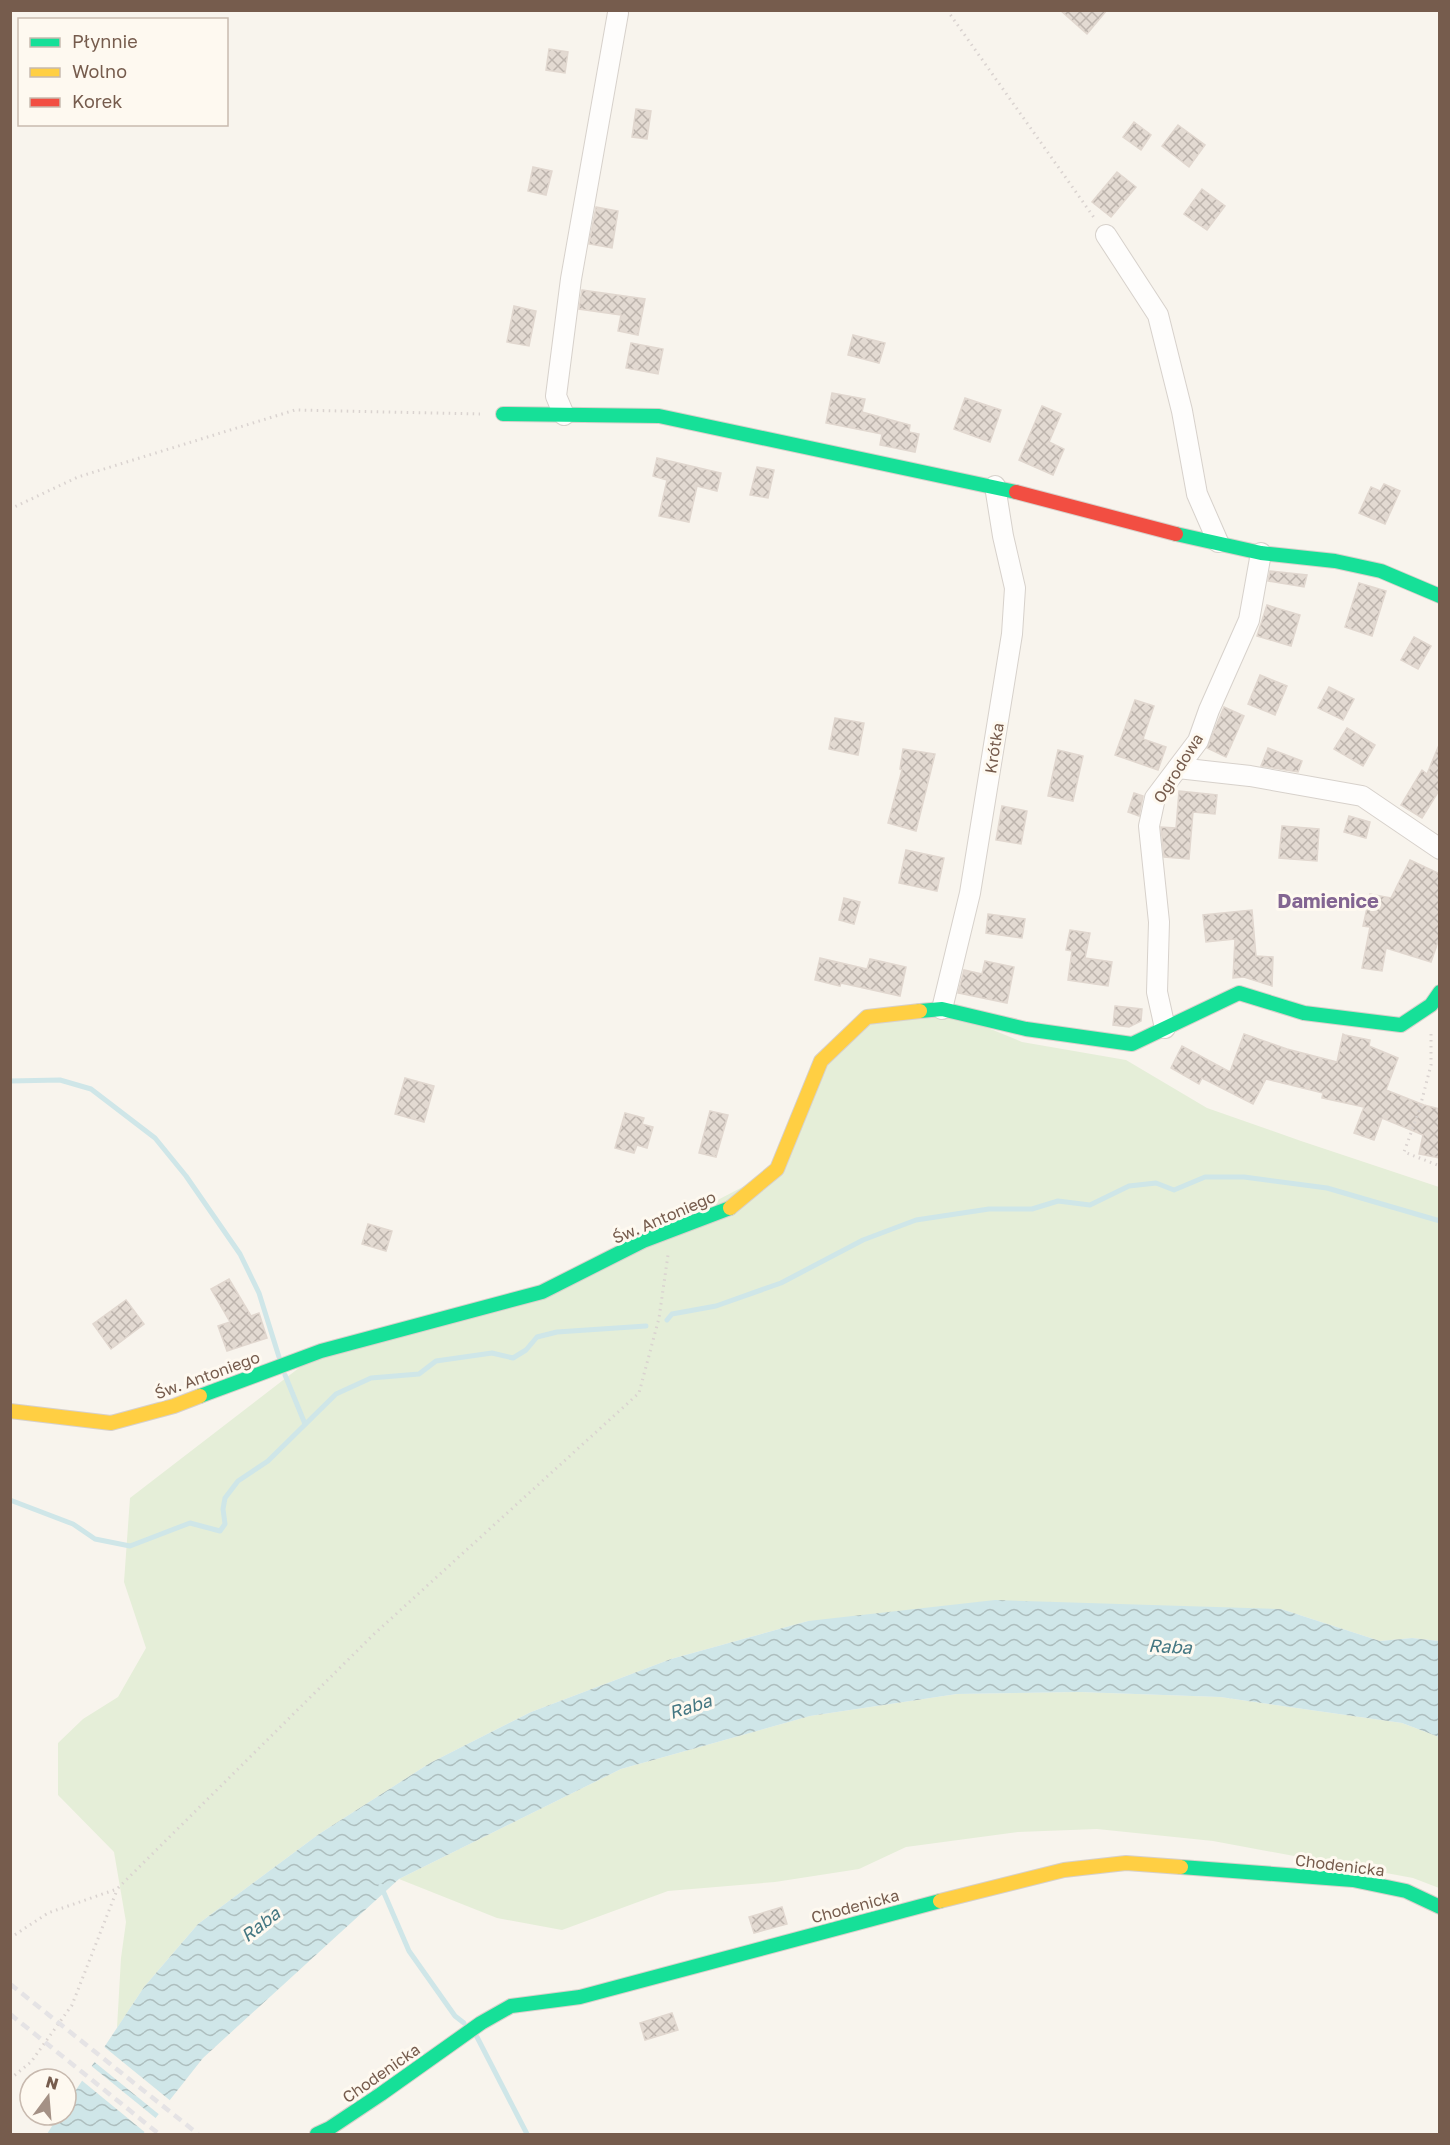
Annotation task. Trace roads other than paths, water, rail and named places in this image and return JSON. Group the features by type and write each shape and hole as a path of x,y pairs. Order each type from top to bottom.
{"street":[{"path":"564,415 556,396 571,279 618,13"},
{"path":"1106,235 1158,315 1182,411 1197,494 1218,542"},
{"path":"503,414 659,416 995,486 1174,533 1262,553 1335,561 1381,572 1440,596"},
{"name":"Krótka","path":"942,1009 970,893 1012,634 1015,588 995,486"},
{"name":"Ogrodowa","path":"1165,1028 1157,992 1159,922 1149,826 1155,798 1198,741 1209,710 1249,620 1262,553"},
{"path":"1178,768 1250,776 1362,796 1440,849"},
{"name":"Św. Antoniego","path":"10,1411 111,1423 153,1412 321,1351 542,1292 643,1241 731,1207 777,1169 821,1061 867,1017 942,1009 1026,1029 1132,1044 1239,993 1304,1012 1401,1025 1431,1005 1440,992"},
{"name":"Chodenicka","path":"317,2134 330,2128 381,2094 481,2023 511,2006 580,1997 1064,1870 1126,1863 1353,1880 1406,1891 1440,1907"}],"water":[{"name":"Raba","path":"995,1600 1281,1609 1380,1641 1412,1638 1439,1641 1439,1737 1402,1723 1220,1697 1079,1692 957,1694 810,1716 621,1769 399,1879 203,2058 143,2134 47,2134 51,2127 78,2127 78,2087 144,1987 198,1924 319,1834 430,1763 531,1712 671,1659 808,1621"}],"waterway":[{"path":"10,1081 60,1080 91,1089 155,1138 186,1176 240,1254 259,1293 279,1357"},
{"path":"667,1320 672,1314 716,1306 781,1283 863,1240 916,1220 989,1209 1032,1209 1058,1201 1090,1205 1129,1186 1156,1183 1174,1190 1205,1177 1244,1177 1327,1188 1440,1221"},
{"path":"10,1500 73,1524 95,1539 130,1546 190,1523 220,1531 225,1524 223,1509 225,1498 238,1481 268,1461 336,1394 371,1378 419,1374 436,1361 492,1353 513,1358 526,1350 537,1337 557,1332 646,1326"},
{"path":"285,1375 305,1424"},
{"path":"381,1886 409,1951 455,2016 464,2023"},
{"path":"477,2037 527,2134"}],"railway":[{"path":"10,1984 198,2134"},
{"path":"10,2014 159,2134"}],"district":[{"name":"Damienice","path":"1328,900"}]}
